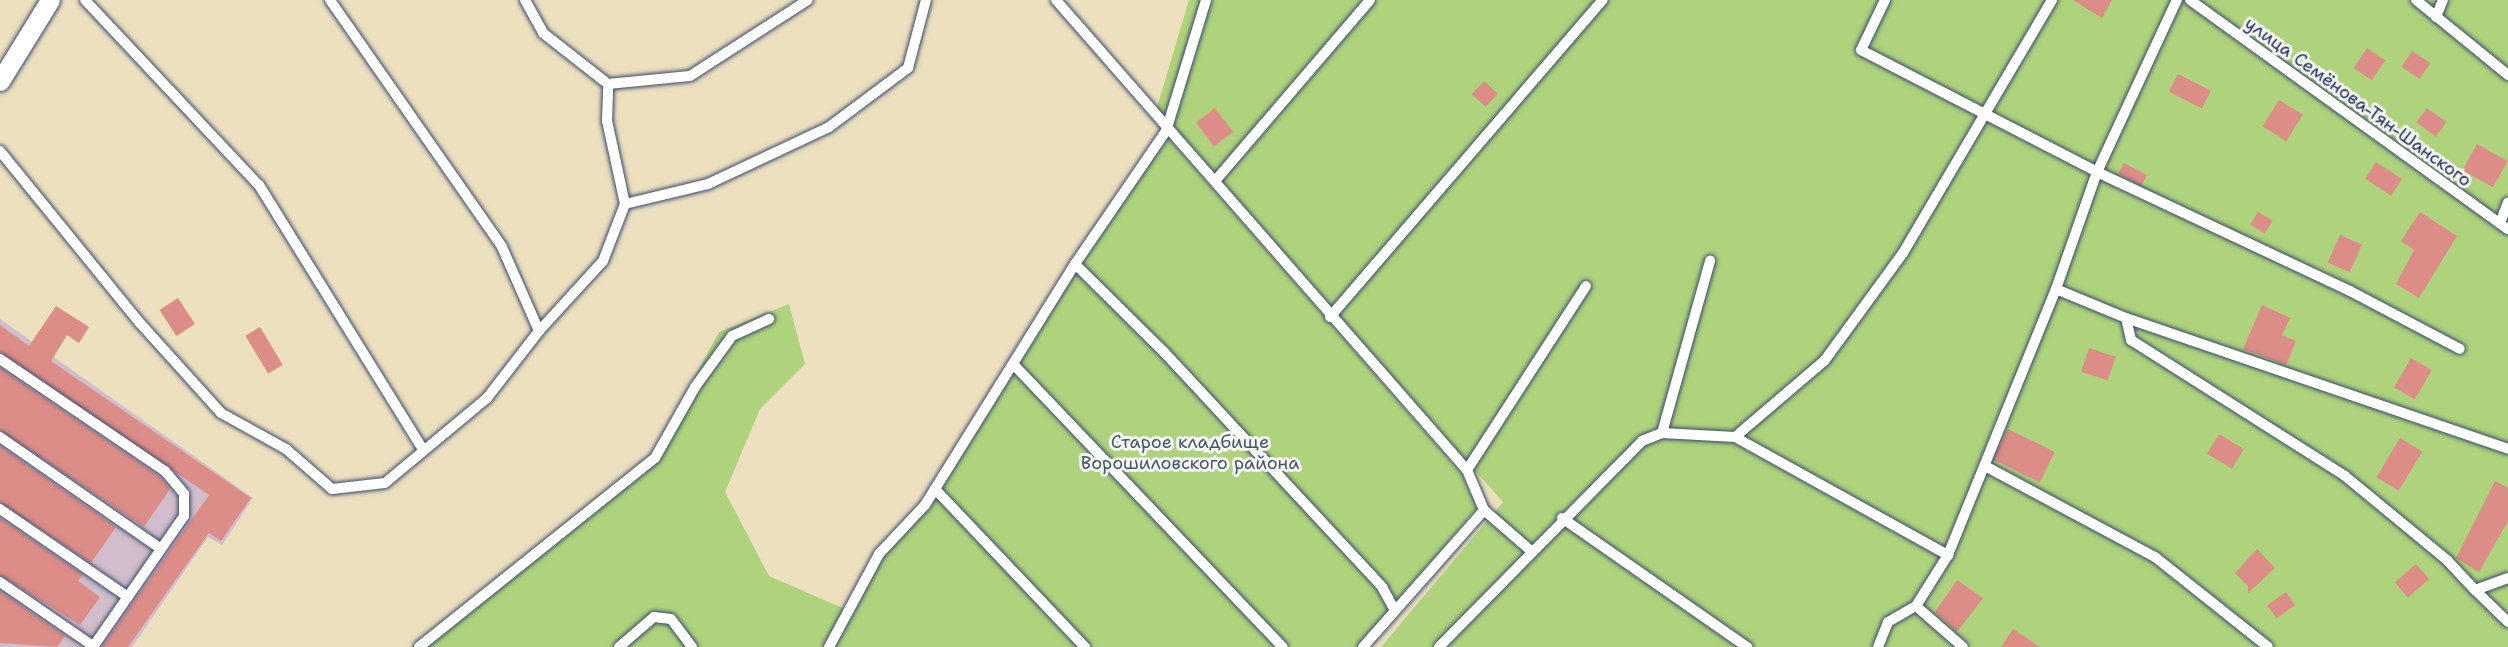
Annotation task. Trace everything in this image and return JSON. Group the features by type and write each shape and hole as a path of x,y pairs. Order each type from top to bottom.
{"street":[{"path":"0,80 50,0"}],"lane":[{"path":"85,0 258,185 422,448"},
{"path":"330,0 502,247 540,331"},
{"path":"524,0 543,33 608,84 690,76 808,0"},
{"path":"625,204 708,184 829,127 908,68 926,0"},
{"path":"1056,0 1166,131 1215,181 1330,317 1467,470 1485,510 1530,550"},
{"path":"830,647 879,554 935,489 1015,366 1075,264 1166,131 1206,0"},
{"path":"1215,181 1370,0"},
{"path":"1330,317 1602,0"},
{"path":"1885,0 1861,50 2097,172 2350,291 2460,349"},
{"path":"1735,437 1825,360 1903,253 2052,0"},
{"path":"1878,647 1888,622 1916,606 1948,555 2056,289 2097,172 2177,0"},
{"name":"улица Семёнова-Тян-Шанского","path":"2190,0 2504,226"},
{"path":"2416,0 2508,75"},
{"path":"2436,17 2443,0"},
{"path":"0,151 140,323 221,413 286,449 332,489 385,483 422,448 487,398 540,331 603,261 625,204 607,121 608,84"},
{"path":"2504,226 2508,202"},
{"path":"1662,433 1710,261"},
{"path":"1075,264 1164,352 1382,587 1394,609"},
{"path":"1467,470 1586,286"},
{"path":"2056,289 2126,318 2508,449"},
{"path":"2126,318 2132,340 2345,476 2447,559 2508,622"},
{"path":"419,647 655,458 695,387 732,335 769,319"},
{"path":"0,359 165,471 184,494 184,516 93,647 0,582"},
{"path":"1015,366 1283,647"},
{"path":"1439,647 1530,550 1642,441 1662,433 1735,437 1948,555"},
{"path":"0,437 161,549"},
{"path":"1985,467 2155,557 2268,647"},
{"path":"935,489 1085,647"},
{"path":"0,509 128,597"},
{"path":"1363,647 1394,609 1485,510"},
{"path":"1562,518 1747,647"},
{"path":"2475,590 2508,578"},
{"path":"1916,606 1963,647"},
{"path":"619,647 654,617 671,619 692,647"}],"shaded area":[{"path":"0,319 253,498 222,545 208,537 132,647 0,647"}],"green space":[{"path":"1189,0 2508,0 2508,647 1381,647 1503,502 1155,114"},
{"name":"Старое кладбище Ворошиловского района","path":"1166,135 1463,475 1477,508 1360,647 411,647 653,454 719,332 789,304 805,364 760,409 725,492 769,576 854,613 882,556 926,509 1075,269"}],"building":[{"path":"2073,0 2112,0 2102,18"},
{"path":"2367,48 2385,60 2372,80 2354,68"},
{"path":"2412,51 2430,63 2420,79 2401,67"},
{"path":"2178,74 2211,91 2202,109 2169,92"},
{"path":"1484,81 1498,94 1486,107 1472,94"},
{"path":"2279,100 2303,115 2286,141 2263,126"},
{"path":"1215,108 1233,132 1214,146 1196,122"},
{"path":"2427,108 2446,122 2436,137 2416,123"},
{"path":"2477,144 2508,161 2493,187 2462,170"},
{"path":"2376,162 2402,179 2391,196 2365,179"},
{"path":"2124,163 2147,175 2141,186 2118,174"},
{"path":"2258,212 2273,221 2265,234 2250,225"},
{"path":"2420,212 2457,236 2419,298 2396,284 2414,250 2401,241"},
{"path":"2340,235 2362,245 2350,272 2328,262"},
{"path":"178,298 195,324 176,336 160,310"},
{"path":"2262,305 2290,318 2282,335 2296,341 2286,365 2243,349"},
{"path":"56,306 89,327 79,343 67,335 51,361 251,498 221,541 209,533 128,647 102,647 209,495 0,352 0,325 29,346"},
{"path":"260,327 283,365 268,373 245,336"},
{"path":"2089,348 2116,357 2108,380 2081,372"},
{"path":"2411,358 2432,370 2415,399 2394,387"},
{"path":"0,368 160,477 170,489 144,527 0,430"},
{"path":"2008,429 2055,452 2040,482 1993,460"},
{"path":"2219,434 2244,449 2232,469 2207,454"},
{"path":"2400,438 2422,451 2399,491 2376,477"},
{"path":"0,446 116,527 91,563 0,502"},
{"path":"2495,481 2508,488 2508,521 2479,572 2456,558"},
{"path":"0,518 83,575 78,581 100,597 80,625 0,575"},
{"path":"2257,549 2275,568 2248,593 2248,586 2235,573"},
{"path":"2416,564 2429,579 2408,597 2395,582"},
{"path":"1957,580 1983,598 1957,632 1935,612"},
{"path":"0,591 65,636 57,647 0,643"},
{"path":"2286,592 2295,605 2276,618 2267,605"},
{"path":"2013,629 2040,647 2001,647"}]}
